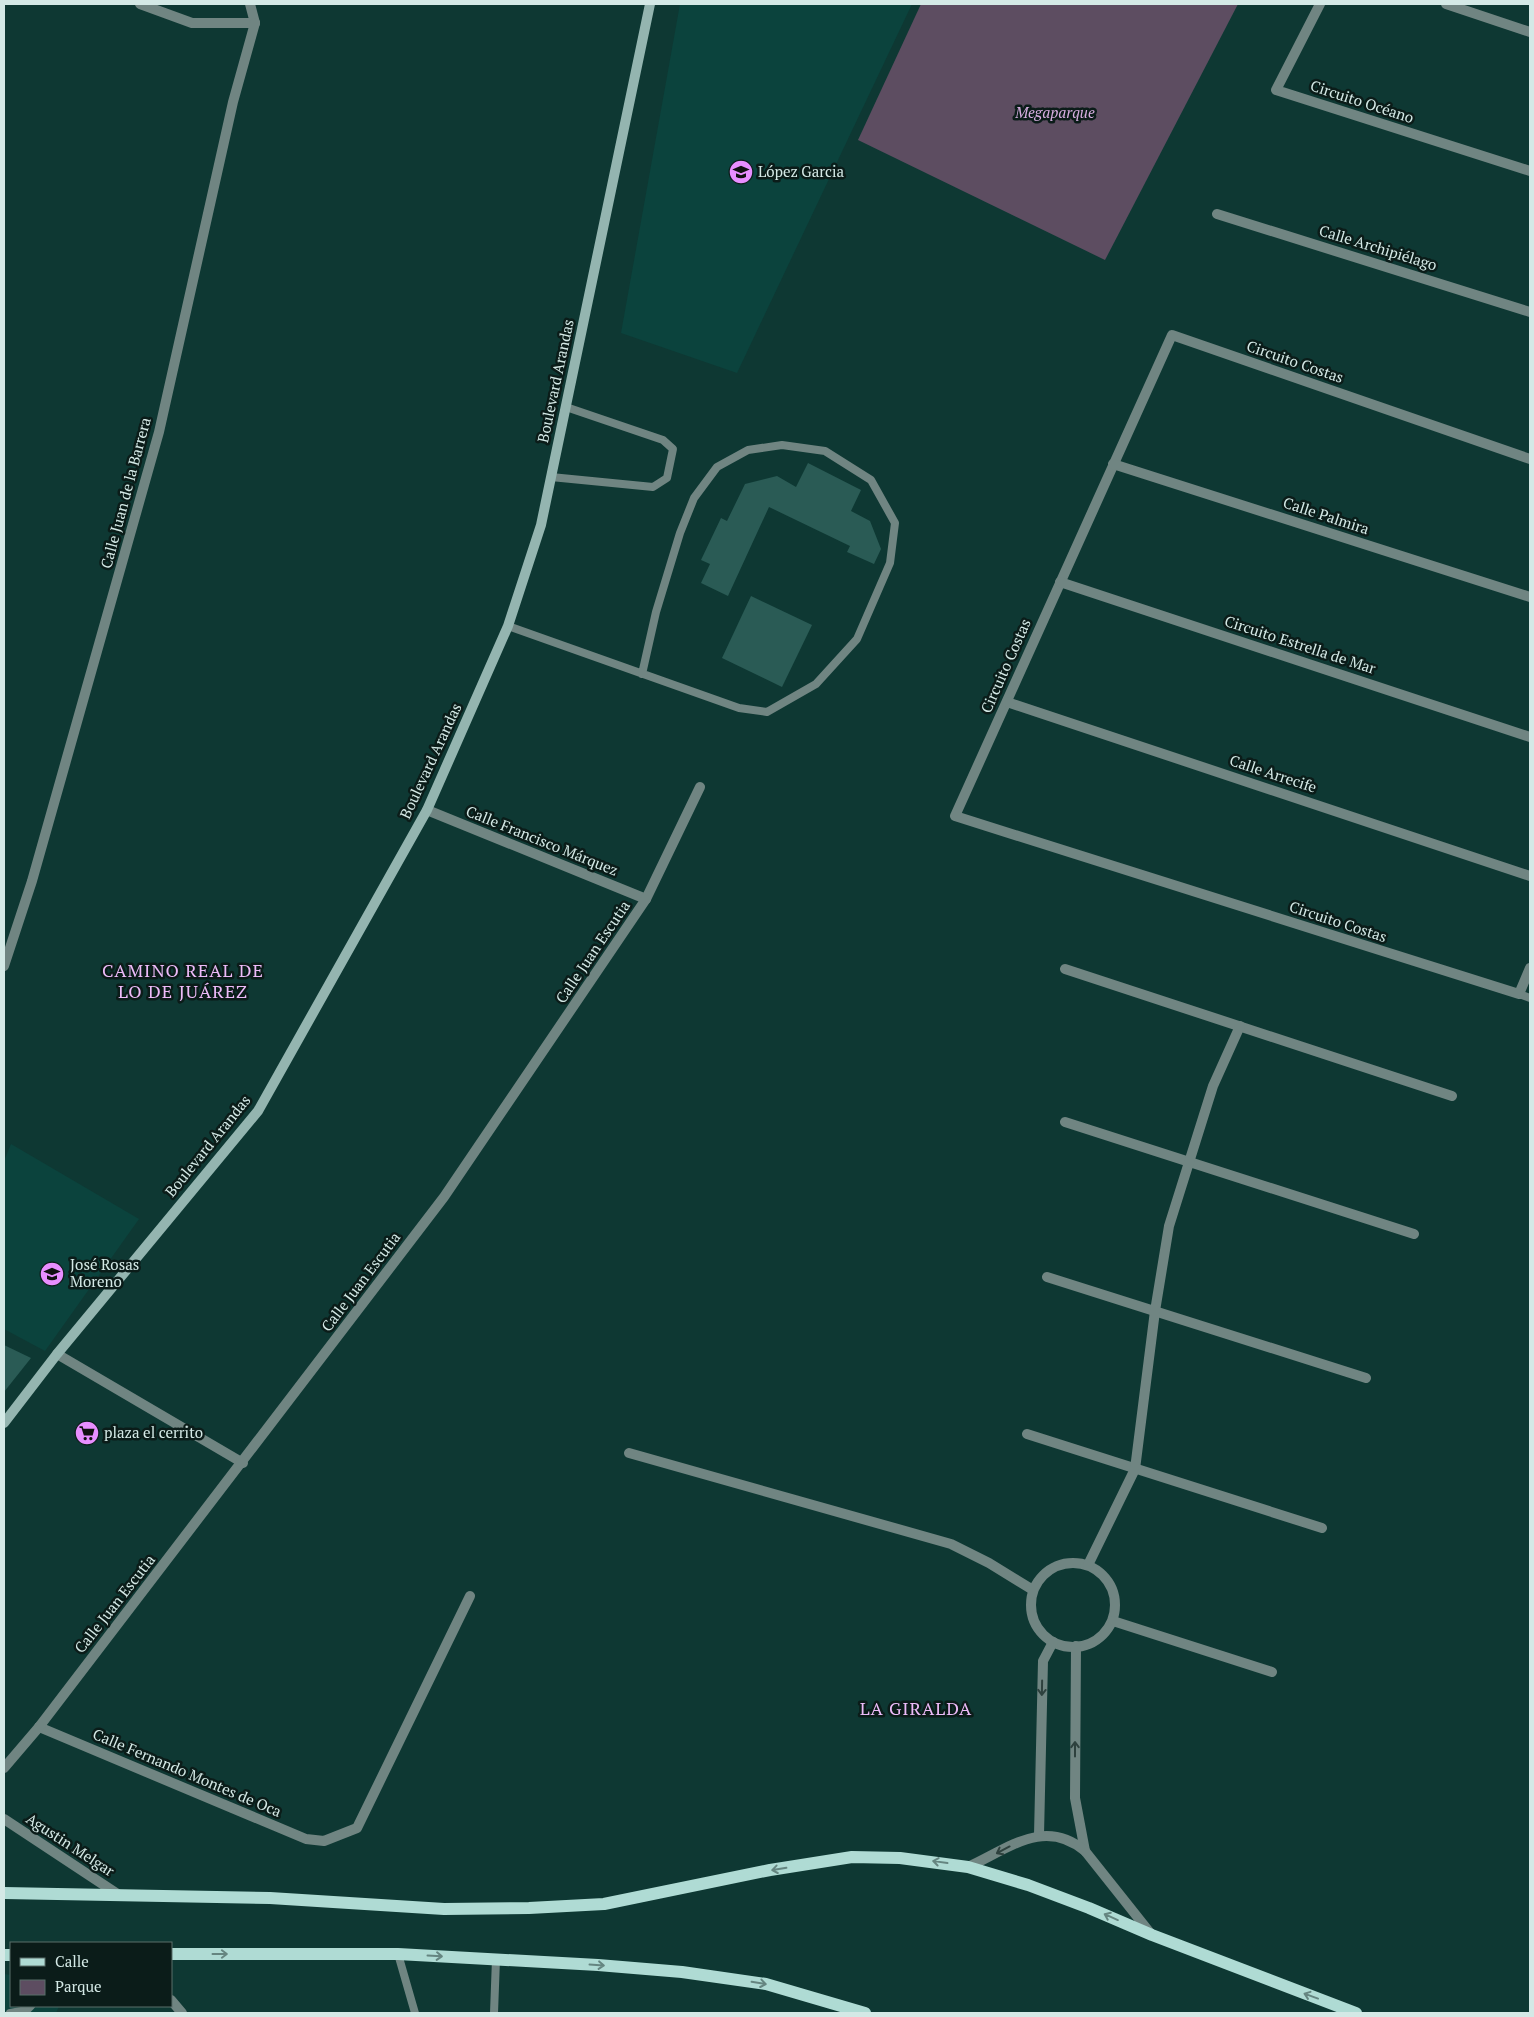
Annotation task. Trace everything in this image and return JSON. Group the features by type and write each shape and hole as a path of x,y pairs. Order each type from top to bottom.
{"main road":[{"name":"Boulevard Arandas","path":"4,1423 57,1354 258,1111 427,810 508,626 542,525 650,4"},
{"path":"4,1893 270,1898 444,1909 529,1908 604,1904 770,1870 852,1856 900,1858 968,1867 1037,1888 1152,1935 1356,2013"},
{"path":"172,1954 398,1954 598,1965 682,1972 766,1984 865,2013"}],"street":[{"path":"140,4 192,23 255,23 250,4"},
{"name":"Circuito Océano","path":"1320,4 1276,90 1530,172"},
{"path":"1446,4 1530,32"},
{"name":"Calle Juan de la Barrera","path":"4,966 32,881 160,432 233,102 255,23"},
{"name":"Calle Archipiélago","path":"1217,214 1530,312"},
{"name":"Circuito Costas","path":"1519,994 955,816 1172,336 1530,459"},
{"name":"Calle Palmira","path":"1113,464 1530,597"},
{"name":"Circuito Estrella de Mar","path":"1060,582 1530,737"},
{"name":"Calle Arrecife","path":"1006,702 1530,876"},
{"name":"Calle Juan Escutia","path":"4,1768 39,1727 444,1197 646,899 700,787"},
{"name":"Calle Francisco Márquez","path":"427,810 646,899"},
{"path":"1519,994 1530,968"},
{"path":"1065,969 1452,1096"},
{"path":"1088,1565 1134,1469 1155,1311 1169,1226 1213,1086 1240,1026"},
{"path":"1065,1122 1414,1234"},
{"path":"1047,1277 1366,1378"},
{"path":"57,1354 243,1462"},
{"path":"1027,1434 1322,1528"},
{"path":"629,1453 951,1544 989,1563 1033,1590"},
{"path":"1062,1564 1088,1565 1099,1572 1111,1586 1115,1603 1112,1621 1104,1635 1090,1644 1076,1646 1053,1642 1038,1629 1031,1610 1033,1590 1045,1574 1062,1564"},
{"name":"Calle Fernando Montes de Oca","path":"39,1727 306,1839 324,1841 357,1828 470,1596"},
{"path":"1112,1621 1272,1672"},
{"path":"1039,1835 1043,1661 1053,1642"},
{"path":"1076,1646 1075,1798 1085,1851"},
{"name":"Agustin Melgar","path":"4,1819 119,1895"},
{"path":"968,1867 1039,1835 1064,1838 1076,1843 1085,1851 1152,1935"},
{"path":"172,2001 182,2013"}],"lane":[{"path":"551,477 653,487 667,478 673,449 663,440 566,407"},
{"path":"508,626 642,674 739,708 767,712 816,684 857,639 890,563 894,523 871,480 825,451 782,444 748,450 718,467 694,498 680,533 656,612 642,674"},
{"path":"1519,994 1530,998"},
{"path":"398,1954 415,2013"},
{"path":"494,2013 496,1959"},
{"path":"10,2013 27,2010 30,2007"}],"shaded area":[{"name":"López Garcia","path":"680,4 912,4 737,373 621,333"},
{"name":"José Rosas Moreno","path":"11,1144 139,1219 45,1351 4,1329 4,1161"},
{"path":"4,1974 10,1975 10,2007 59,2007 56,2013 4,2013"}],"green space":[{"name":"Megaparque","path":"921,4 1238,4 1105,260 858,140"}],"building":[{"path":"808,463 861,490 851,511 870,521 881,549 874,564 847,552 850,546 769,507 728,596 701,583 710,564 701,560 721,518 727,521 745,484 777,476 796,487"},
{"path":"751,596 812,625 782,687 722,658"},
{"path":"4,1345 31,1358 4,1392"}],"place":[{"name":"López Garcia","path":"741,172"},
{"name":"José Rosas Moreno","path":"52,1274"},
{"name":"plaza el cerrito","path":"87,1433"}],"district":[{"name":"CAMINO REAL DE LO DE JUÁREZ","path":"183,981"},
{"name":"LA GIRALDA","path":"916,1709"}]}
